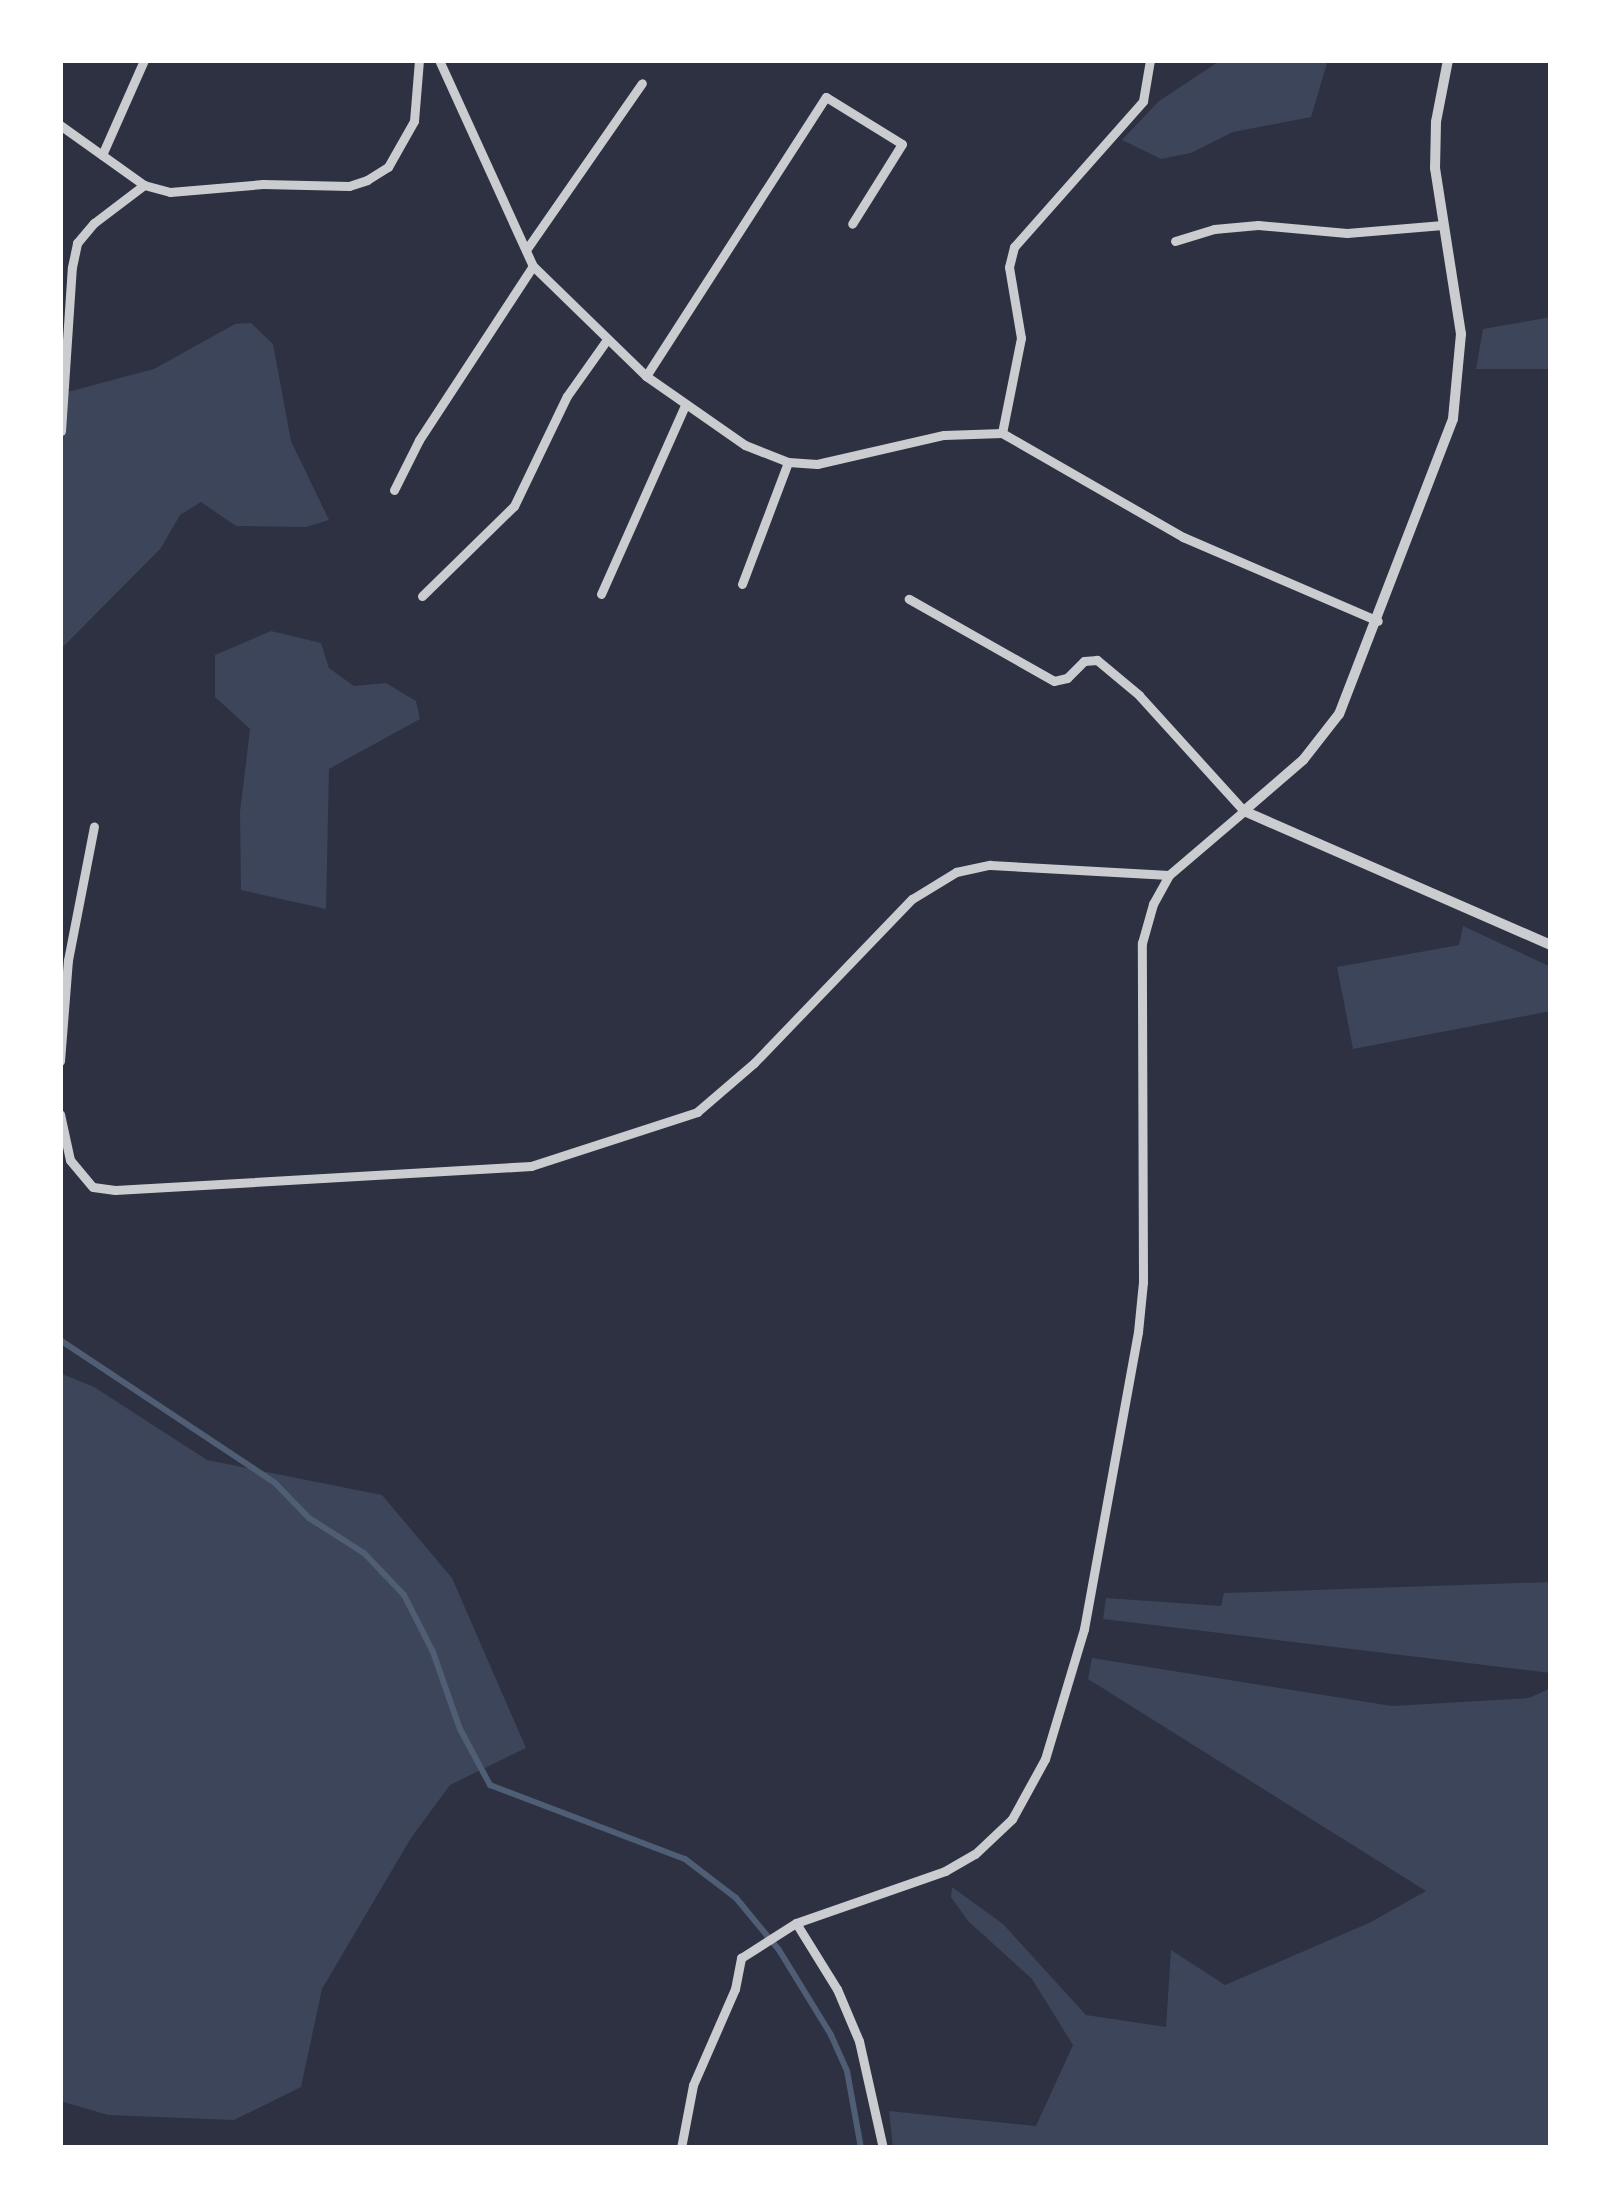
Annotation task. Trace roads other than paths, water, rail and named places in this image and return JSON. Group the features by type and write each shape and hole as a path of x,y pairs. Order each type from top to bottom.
{"street":[{"path":"102,155 144,60"},
{"path":"60,125 144,185 170,192 263,184 335,187 367,180 388,167 414,121 419,60"},
{"path":"439,60 533,266 646,376 745,445 788,462 846,461 944,435 1002,433 1183,537 1378,621"},
{"path":"1002,433 1021,338 1010,258 1038,214 1143,101 1150,60"},
{"path":"681,2148 693,2085 735,1989 741,1958 796,1923 945,1871 975,1855 1012,1819 1045,1759 1084,1629 1127,1416 1143,1282 1139,965 1153,904 1169,875 1320,742 1356,679 1455,414 1462,334 1435,148 1448,60"},
{"path":"526,250 642,83"},
{"path":"646,376 826,97 902,144 852,224"},
{"path":"61,431 66,310 77,243 144,185"},
{"path":"1175,241 1258,225 1347,233 1443,226"},
{"path":"394,490 419,440 533,266"},
{"path":"422,596 514,506 567,396 606,341"},
{"path":"602,594 685,405"},
{"path":"742,584 788,462"},
{"path":"909,599 1054,681 1067,678 1089,658 1097,660 1139,695 1244,811 1551,945"},
{"path":"60,1061 68,960 94,826"},
{"path":"60,1114 70,1160 93,1186 115,1190 531,1166 697,1112 754,1063 912,899 956,872 990,865 1169,875"},
{"path":"796,1923 837,1989 859,2041 883,2148"}],"waterway":[{"path":"60,1340 275,1483 309,1518 364,1553 404,1595 433,1652 460,1729 490,1785 685,1859 736,1898 779,1950 831,2035 847,2071 861,2148"}]}
